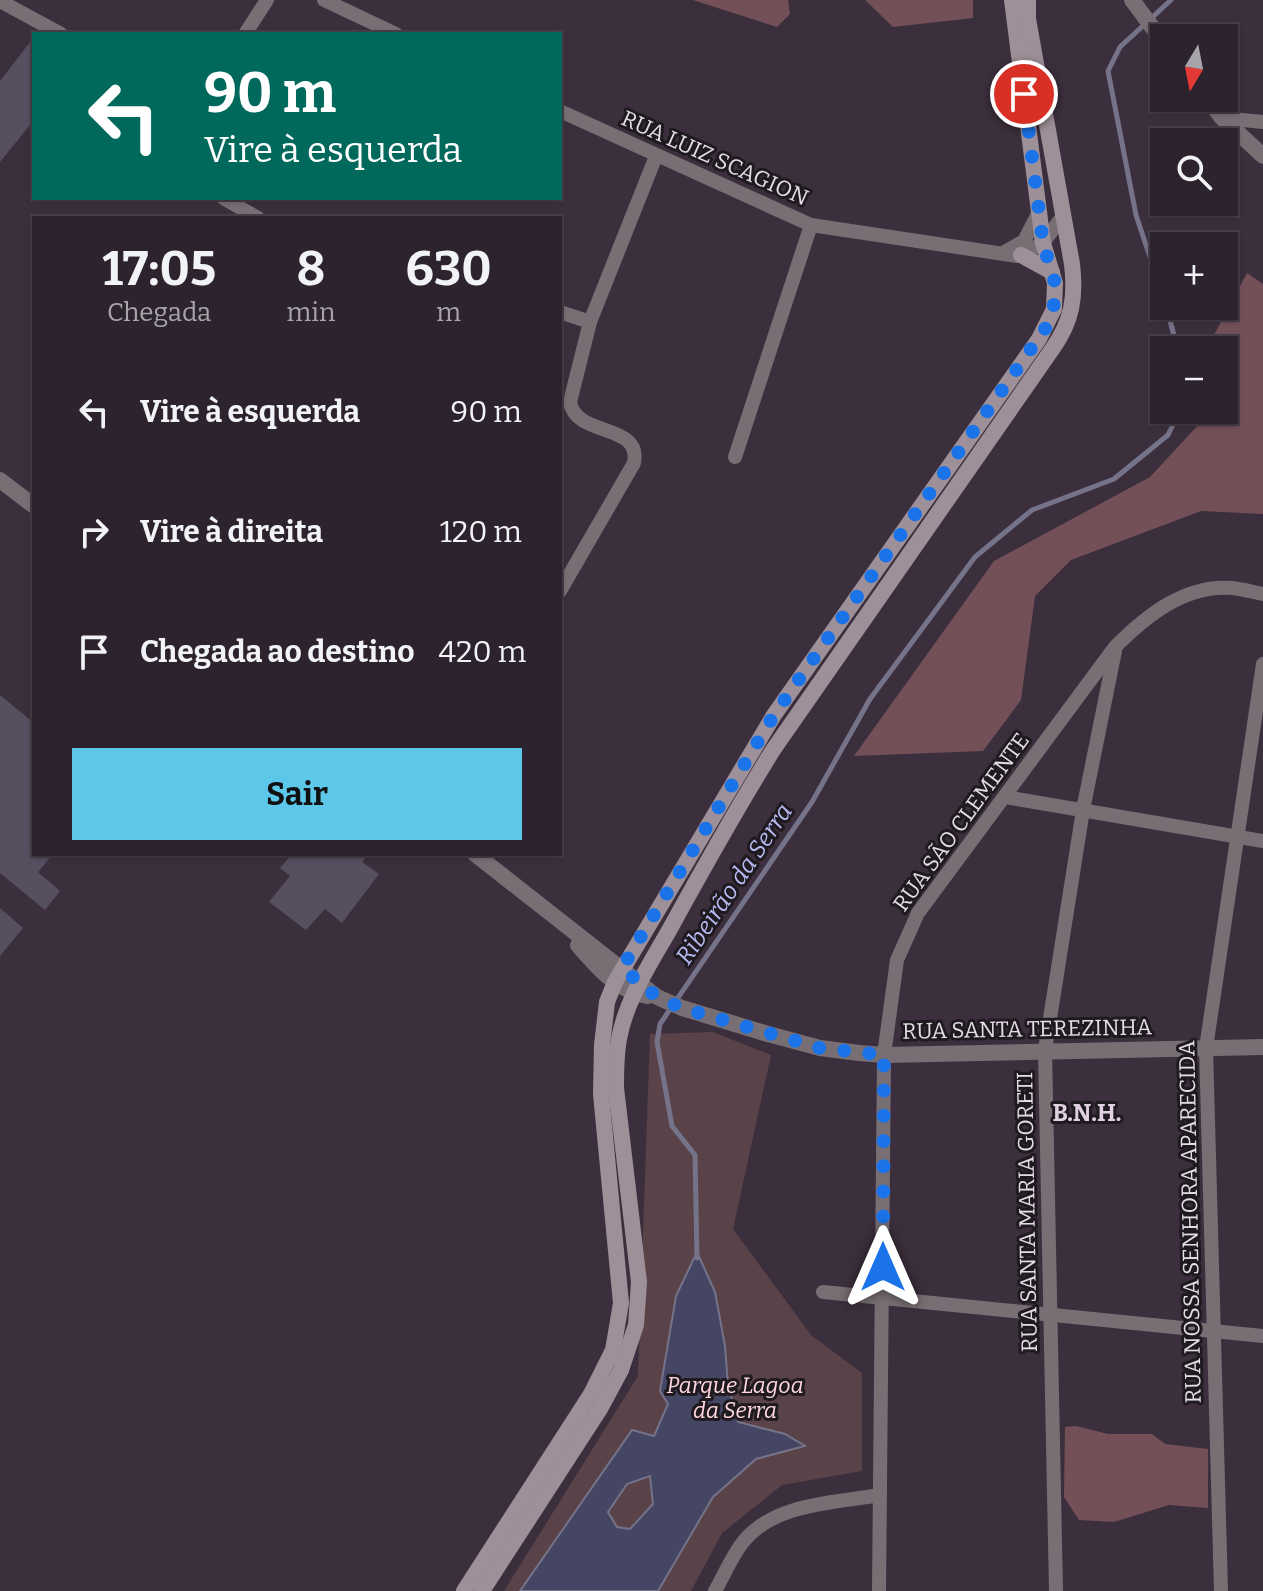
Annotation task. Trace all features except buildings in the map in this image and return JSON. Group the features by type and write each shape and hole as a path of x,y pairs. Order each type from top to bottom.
{"main road":[{"path":"464,1591 591,1394 613,1350 621,1290 601,1094 607,1002 618,975 774,715 1047,326 1056,298 1043,243 1012,0"},
{"path":"482,1591 600,1409 621,1370 636,1325 639,1282 616,1088 618,1039 638,988 736,809 773,750 1064,333 1071,316 1074,283 1028,19 1028,0"},
{"path":"1021,255 1052,272"}],"street":[{"path":"246,32 267,0"},
{"path":"324,0 392,32"},
{"path":"1132,0 1150,24"},
{"path":"0,1 57,32"},
{"name":"RUA LUIZ SCAGION","path":"562,112 811,225 999,255 1021,255"},
{"path":"1218,112 1263,156"},
{"path":"1222,118 1263,122"},
{"path":"562,588 634,463 634,445 629,440 578,418 570,402 590,322 656,156"},
{"path":"226,200 254,216"},
{"path":"999,255 1024,241 1039,212"},
{"path":"1021,255 1043,243 1063,216"},
{"path":"735,457 811,225"},
{"path":"562,313 590,322"},
{"path":"0,480 32,504"},
{"name":"RUA SÃO CLEMENTE","path":"879,1591 884,1055 897,960 918,913 1115,647 1162,606 1198,591 1230,587 1263,594"},
{"name":"RUA SANTA MARIA GORETI","path":"1056,1591 1045,1050 1083,810 1115,647"},
{"name":"RUA NOSSA SENHORA APARECIDA","path":"1221,1591 1206,1048 1263,664"},
{"path":"1005,797 1263,841"},
{"path":"477,856 618,975 638,988"},
{"name":"RUA SANTA TEREZINHA","path":"638,988 669,1003 820,1048 884,1055 1263,1047"},
{"path":"823,1292 1263,1336"},
{"path":"715,1591 743,1542 772,1519 803,1507 880,1495"}],"green space":[{"name":"Parque Lagoa da Serra","path":"713,1032 771,1055 733,1229 811,1335 862,1373 862,1471 782,1485 722,1533 691,1591 504,1591 638,1376 650,1034"}],"shaded area":[{"path":"693,0 788,0 790,14 777,27"},
{"path":"865,0 973,0 973,18 893,27"},
{"path":"1247,273 1263,284 1263,514 1201,511 1071,560 1035,596 1021,700 983,751 854,756 994,561 1150,477 1199,424 1238,424 1238,336 1213,336 1222,320 1238,320 1238,290"},
{"path":"1076,1426 1108,1434 1152,1434 1165,1444 1208,1449 1208,1508 1169,1505 1114,1522 1079,1520 1064,1497 1065,1427"}],"water":[{"path":"697,1252 715,1292 725,1346 728,1385 738,1422 785,1434 805,1446 756,1459 713,1497 658,1591 520,1591 632,1430 654,1436 668,1404 660,1391 676,1296","holes":["650,1476 653,1504 630,1529 617,1527 608,1512 627,1484"]}],"waterway":[{"name":"Ribeirão da Serra","path":"1150,257 1136,215 1108,71 1120,47 1171,0"},
{"name":"Ribeirão da Serra","path":"1170,320 1174,336"},
{"name":"Ribeirão da Serra","path":"697,1258 695,1155 672,1126 657,1042 660,1024 812,802 870,699 975,557 1032,510 1114,479 1168,435 1173,424"}],"district":[{"name":"B.N.H.","path":"1087,1113"}],"route":[{"path":"883,1267 884,1055 820,1048 682,1008 657,997 622,968 774,715 1047,326 1054,309 1055,283 1043,243 1024,94"}]}
